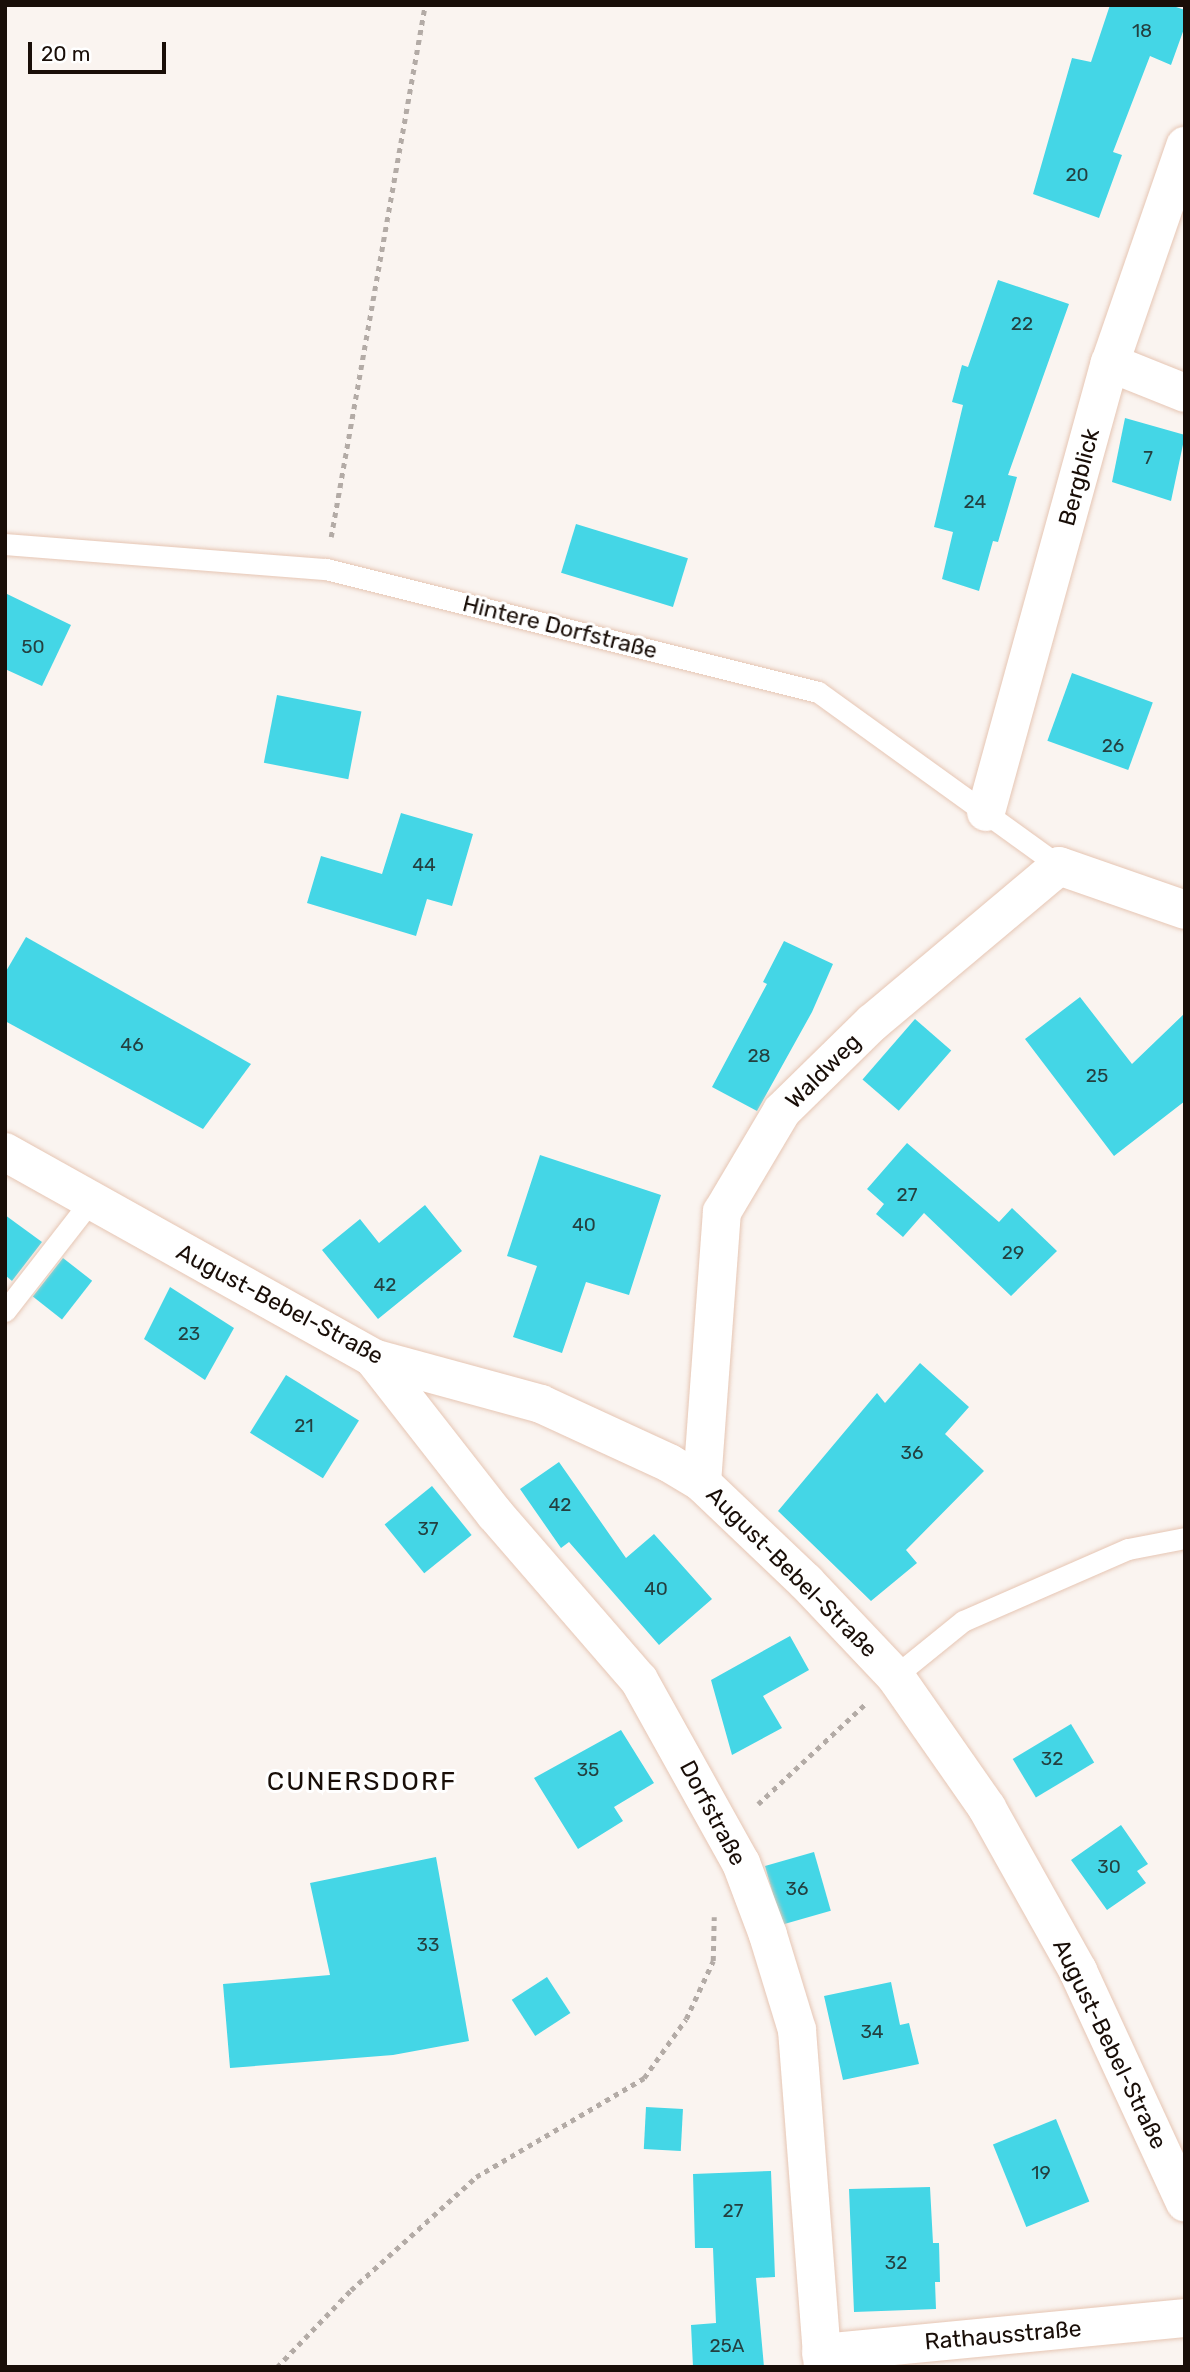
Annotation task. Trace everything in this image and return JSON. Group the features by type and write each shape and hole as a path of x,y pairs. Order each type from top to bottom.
{"street":[{"name":"Bergblick","path":"986,812 1110,363 1185,146"},
{"path":"1110,363 1185,393"},
{"path":"1059,866 1185,911"},
{"name":"Waldweg","path":"702,1483 722,1212 782,1111 872,1023 1059,866"},
{"name":"August-Bebel-Straße","path":"5,1152 90,1202 373,1358 541,1404 669,1462 702,1483 806,1582 895,1676 987,1808 1078,1970 1185,2203"},
{"name":"Dorfstraße","path":"373,1358 495,1514 639,1679 734,1848 797,2030 822,2360"},
{"name":"Rathausstraße","path":"822,2360 1185,2318"}],"lane":[{"name":"Hintere Dorfstraße","path":"5,544 326,569 818,692 1059,866"},
{"path":"5,1311 90,1202"},
{"name":"August-Bebel-Straße","path":"895,1676 963,1621 1128,1549 1185,1538"}],"path":[{"path":"326,569 425,5"},
{"path":"277,2367 351,2290 476,2177 644,2078 687,2019 713,1961 713,1919 734,1848 895,1676"}],"building":[{"path":"1110,5 1170,5 1185,10 1185,26 1171,65 1150,56 1113,152 1122,155 1099,218 1033,194 1072,58 1091,62"},
{"path":"998,280 1069,304 1008,475 1017,477 998,542 993,541 979,591 942,579 953,532 934,527 963,405 952,402 962,365 968,367"},
{"path":"1125,418 1185,435 1171,501 1112,482"},
{"path":"576,524 688,558 673,607 561,573"},
{"path":"5,593 71,625 42,686 5,669"},
{"path":"1072,673 1153,702 1128,770 1047,741"},
{"path":"277,695 361,711 348,779 264,763"},
{"path":"401,813 473,834 452,906 427,899 416,936 307,903 321,856 382,874"},
{"path":"26,937 251,1064 203,1129 5,1021 5,973"},
{"path":"784,941 833,964 812,1012 757,1111 712,1087 767,984 763,982"},
{"path":"1080,997 1132,1064 1185,1013 1185,1101 1114,1156 1025,1039"},
{"path":"915,1019 951,1050 899,1111 863,1079"},
{"path":"907,1143 999,1222 1012,1208 1057,1251 1011,1296 924,1213 903,1237 876,1214 884,1204 867,1189"},
{"path":"540,1155 661,1195 629,1295 586,1282 562,1353 513,1337 537,1266 507,1256"},
{"path":"425,1205 462,1251 378,1319 322,1250 360,1219 379,1243"},
{"path":"5,1215 42,1242 12,1281 5,1275"},
{"path":"63,1258 92,1281 62,1319 33,1297"},
{"path":"170,1287 234,1328 205,1380 144,1339"},
{"path":"920,1363 969,1407 945,1434 984,1471 906,1550 917,1563 871,1601 778,1511 877,1393 885,1403"},
{"path":"286,1375 359,1421 323,1478 250,1433"},
{"path":"559,1462 626,1558 654,1534 712,1599 659,1645 569,1542 561,1548 520,1489"},
{"path":"432,1486 472,1535 424,1573 385,1524"},
{"path":"790,1636 809,1670 763,1696 782,1728 732,1755 711,1680"},
{"path":"1071,1724 1094,1763 1036,1798 1013,1759"},
{"path":"621,1730 654,1783 614,1807 623,1821 578,1849 534,1778"},
{"path":"1121,1825 1148,1864 1137,1871 1146,1883 1107,1910 1071,1860"},
{"path":"814,1852 831,1911 782,1925 765,1866"},
{"path":"436,1857 469,2041 393,2055 230,2068 223,1984 330,1975 310,1883"},
{"path":"547,1977 570,2013 535,2036 512,2000"},
{"path":"891,1982 900,2025 909,2023 919,2064 843,2080 824,1996"},
{"path":"646,2107 683,2109 681,2151 644,2149"},
{"path":"1056,2119 1089,2202 1026,2227 993,2144"},
{"path":"771,2171 775,2277 756,2278 764,2367 693,2367 691,2325 716,2323 713,2248 695,2248 693,2174"},
{"path":"930,2187 933,2243 939,2243 940,2282 935,2282 936,2309 854,2312 849,2189"}],"district":[{"name":"CUNERSDORF","path":"362,1782"}]}
